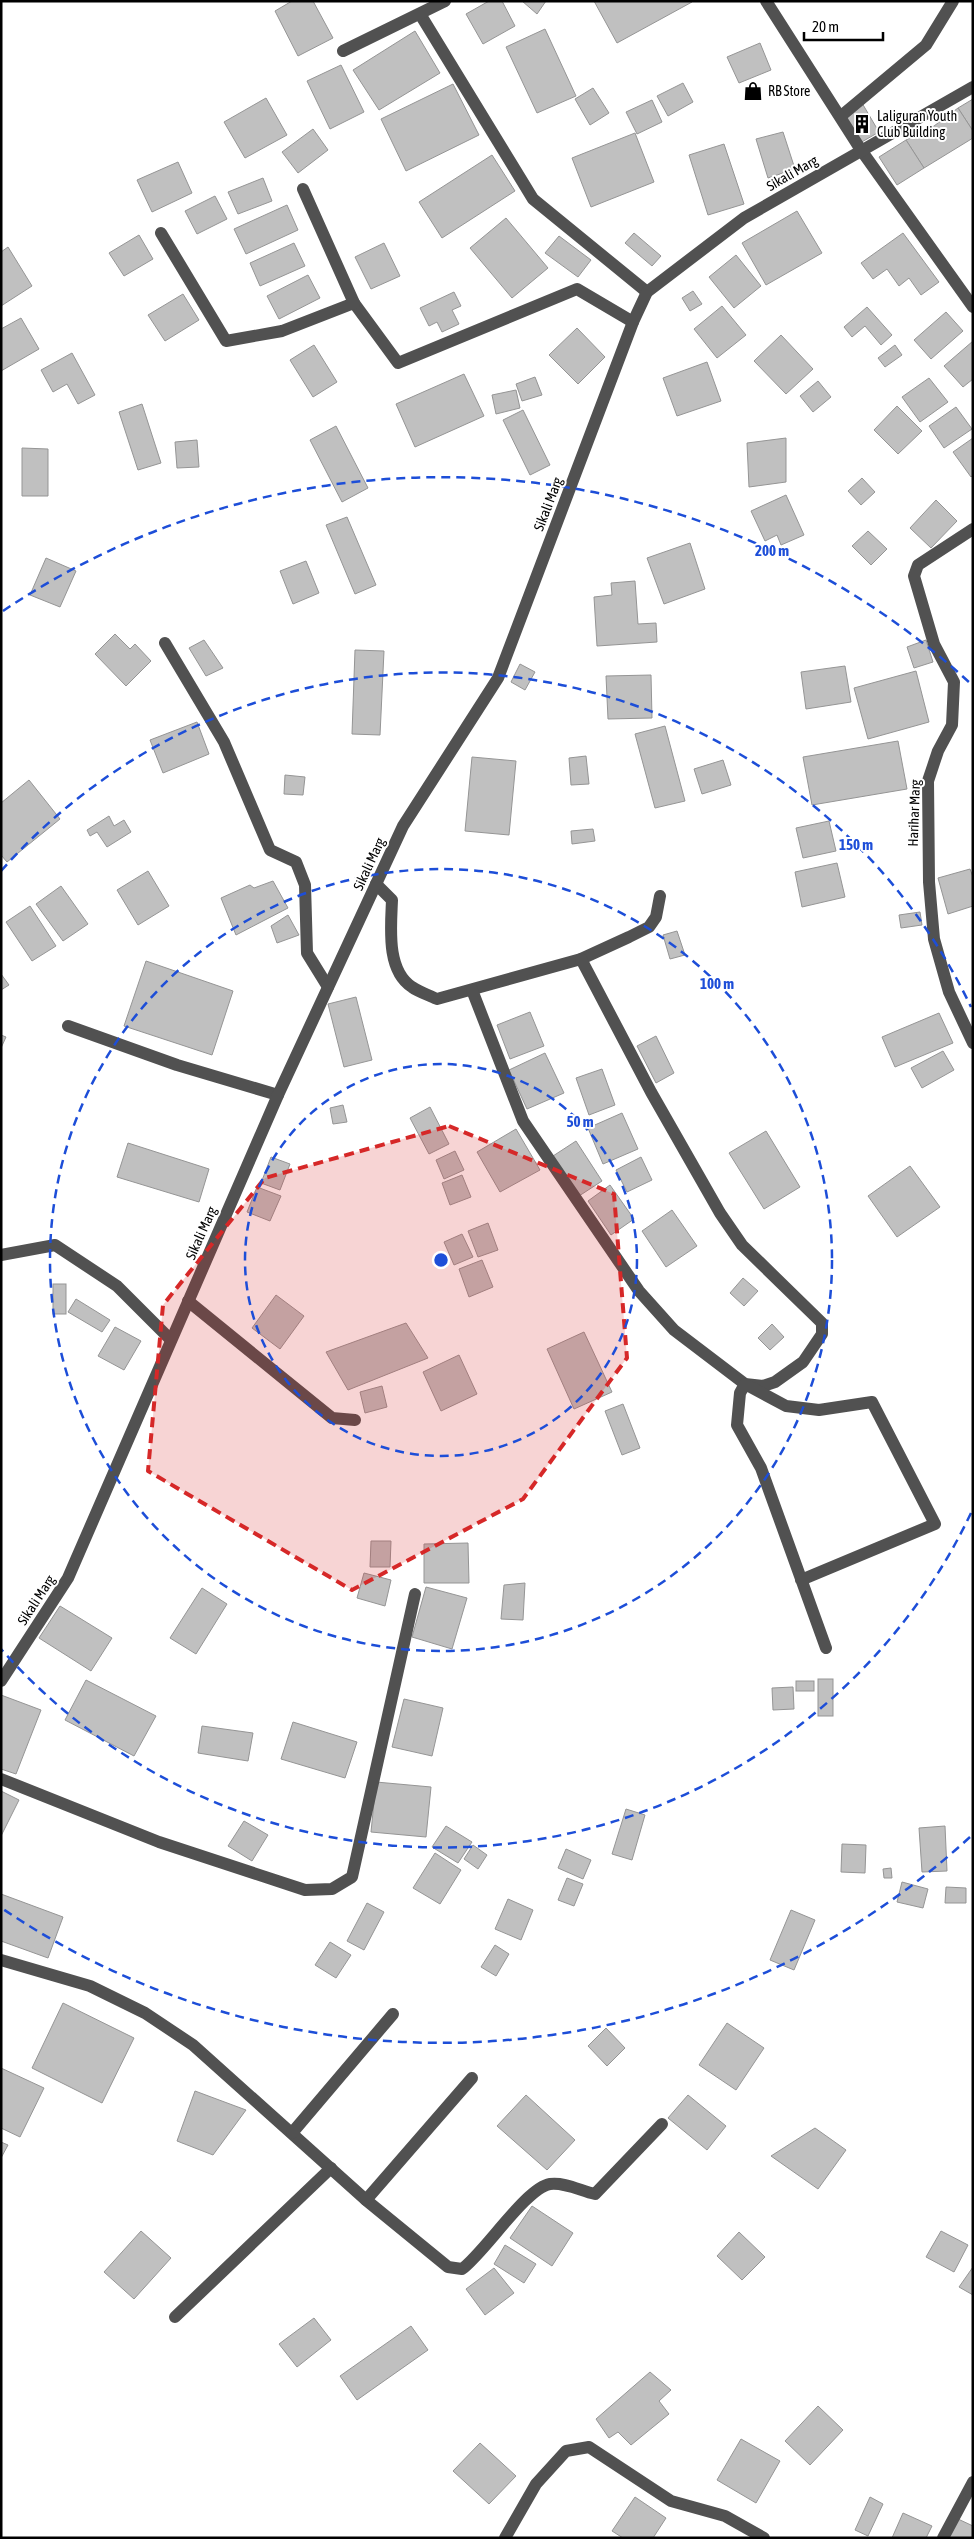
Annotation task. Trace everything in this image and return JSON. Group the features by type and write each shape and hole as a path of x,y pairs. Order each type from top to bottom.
{"street":[{"path":"343,51 445,1"},
{"path":"766,1 861,150 973,307"},
{"path":"841,116 926,45 953,1"},
{"path":"420,14 534,199 647,292"},
{"name":"Sikali Marg","path":"1,1680 68,1578 278,1094 403,826 498,678 633,322 647,292 744,218 973,88"},
{"path":"303,189 354,303 398,363 577,290 633,322"},
{"path":"162,233 226,341 282,331 354,303"},
{"name":"Harihar Marg","path":"973,528 918,565 914,576 934,644 954,682 952,725 938,751 928,781 929,882 934,939 949,992 973,1043"},
{"path":"165,643 224,742 270,850 296,862 305,885 307,953 328,987"},
{"path":"376,884 392,900 391,942 400,973 411,987 437,999 581,959 649,927 656,917 660,896"},
{"path":"581,959 650,1092 720,1213 742,1246 822,1323 822,1334 803,1362 775,1382 763,1386 745,1384"},
{"path":"472,990 523,1121 639,1291 674,1330 745,1384 786,1406 819,1410 872,1402 935,1524 801,1580"},
{"path":"68,1026 177,1065 278,1094"},
{"path":"1,1255 55,1245 117,1286 171,1340"},
{"path":"188,1302 332,1418 355,1420"},
{"path":"745,1384 740,1393 737,1425 761,1468 826,1648"},
{"path":"1,1779 159,1842 305,1890 332,1889 352,1877 415,1594"},
{"path":"1,1960 90,1986 145,2013 193,2045 366,2200 448,2267 462,2269 475,2260 531,2195 549,2184 567,2186 595,2194 662,2124"},
{"path":"292,2132 393,2014"},
{"path":"366,2200 472,2078"},
{"path":"175,2317 331,2168"},
{"path":"505,2538 536,2484 566,2451 589,2447 671,2501 725,2516 764,2538"},
{"path":"943,2538 973,2482"}],"highlighted area":[{"path":"449,1126 614,1194 627,1358 523,1499 352,1590 148,1471 163,1305 265,1178"}],"building":[{"path":"292,1 313,1 333,38 298,56 275,11"},
{"path":"489,1 502,1 515,26 483,44 466,14"},
{"path":"522,1 546,1 537,14"},
{"path":"594,1 692,1 692,2 617,43"},
{"path":"545,29 576,96 537,113 506,47"},
{"path":"415,31 440,73 379,110 353,70"},
{"path":"760,43 771,70 739,83 727,57"},
{"path":"341,65 364,112 330,129 307,81"},
{"path":"683,83 693,102 668,116 657,96"},
{"path":"453,84 479,135 406,171 381,119"},
{"path":"593,88 609,113 590,125 575,99"},
{"path":"266,98 287,135 245,158 224,122"},
{"path":"973,99 973,131 958,108"},
{"path":"652,100 662,122 637,134 626,112"},
{"name":"Laliguran Youth Club Building","path":"862,103 879,132 860,143 844,116"},
{"path":"958,108 973,131 973,138 924,168 906,140 934,126"},
{"path":"313,129 328,150 298,173 282,152"},
{"path":"783,132 795,169 768,178 756,139"},
{"path":"635,133 654,182 591,207 572,158"},
{"path":"906,140 924,168 897,185 879,157"},
{"path":"724,144 744,204 708,215 689,155"},
{"path":"492,155 515,191 442,238 419,202"},
{"path":"178,162 192,193 152,212 137,180"},
{"path":"263,178 272,201 238,214 228,192"},
{"path":"215,196 227,219 197,234 185,211"},
{"path":"287,205 298,230 246,254 234,229"},
{"path":"797,211 822,253 766,285 742,243"},
{"path":"506,218 548,268 512,298 470,248"},
{"path":"634,233 661,256 652,266 625,243"},
{"path":"903,233 939,282 921,295 909,278 899,286 887,269 873,279 861,263"},
{"path":"139,235 153,259 124,276 109,253"},
{"path":"559,236 591,260 578,277 545,253"},
{"path":"294,243 305,266 260,286 250,263"},
{"path":"384,243 400,276 371,289 355,257"},
{"path":"8,247 32,286 1,306 1,252"},
{"path":"736,255 761,286 734,308 709,277"},
{"path":"308,275 320,298 279,319 267,296"},
{"path":"693,291 702,304 690,311 682,298"},
{"path":"454,292 461,306 452,310 459,324 442,332 437,322 429,326 420,308"},
{"path":"183,294 199,320 165,341 148,315"},
{"path":"722,306 746,335 717,358 694,329"},
{"path":"867,307 892,335 881,345 865,326 852,337 844,327"},
{"path":"946,312 963,331 931,359 914,340"},
{"path":"21,318 39,349 1,371 1,329"},
{"path":"577,328 605,357 578,384 549,355"},
{"path":"781,335 813,369 786,394 754,361"},
{"path":"973,341 973,379 963,387 944,366"},
{"path":"314,345 337,382 313,397 290,360"},
{"path":"895,345 902,355 885,367 878,358"},
{"path":"72,353 95,395 78,404 67,384 53,392 41,370"},
{"path":"707,362 721,401 677,416 663,378"},
{"path":"464,374 484,416 415,447 396,404"},
{"path":"535,377 542,395 522,401 516,384"},
{"path":"929,378 948,402 920,422 902,397"},
{"path":"818,381 831,397 813,412 800,396"},
{"path":"516,390 520,408 496,414 492,395"},
{"path":"142,404 161,463 138,470 119,412"},
{"path":"897,406 922,431 898,454 874,430"},
{"path":"956,407 972,429 944,448 929,426"},
{"path":"523,410 550,465 530,475 503,420"},
{"path":"336,426 368,488 342,502 310,440"},
{"path":"786,438 786,482 749,487 747,443"},
{"path":"973,438 973,475 971,477 953,452"},
{"path":"197,440 199,467 177,468 175,442"},
{"path":"22,448 48,449 48,496 22,496"},
{"path":"862,478 875,492 861,505 848,491"},
{"path":"786,495 804,535 781,545 777,535 765,541 751,511"},
{"path":"936,500 957,521 931,548 910,528"},
{"path":"347,517 376,585 355,594 326,525"},
{"path":"868,531 887,549 871,565 852,546"},
{"path":"690,543 705,589 664,604 647,558"},
{"path":"46,558 76,571 60,607 30,595"},
{"path":"306,561 319,593 293,604 280,571"},
{"path":"635,581 638,624 656,623 657,642 597,646 594,597 612,595 611,583"},
{"path":"115,634 130,649 135,644 151,661 126,686 95,654"},
{"path":"204,640 223,668 206,676 189,648"},
{"path":"926,640 933,662 914,668 907,647"},
{"path":"355,650 384,651 380,735 352,734"},
{"path":"520,664 535,672 525,690 511,682"},
{"path":"845,666 851,702 806,709 801,672"},
{"path":"916,671 929,722 868,739 854,688"},
{"path":"651,675 652,718 608,719 606,676"},
{"path":"197,722 209,754 163,773 150,740"},
{"path":"665,726 685,801 655,808 635,734"},
{"path":"898,741 907,789 812,805 803,757"},
{"path":"586,756 589,784 571,785 569,758"},
{"path":"472,757 516,761 509,835 465,831"},
{"path":"723,760 731,785 702,794 694,769"},
{"path":"285,775 305,777 303,795 284,794"},
{"path":"29,780 60,819 7,862 1,855 1,803"},
{"path":"109,816 114,826 124,820 131,832 107,847 97,832 90,836 87,830"},
{"path":"829,821 836,851 803,858 796,828"},
{"path":"593,829 595,841 572,844 571,831"},
{"path":"837,863 845,897 802,907 795,872"},
{"path":"970,869 973,877 973,906 948,914 938,878"},
{"path":"148,871 169,906 138,925 117,890"},
{"path":"273,881 288,908 236,935 221,898 250,885 254,888"},
{"path":"61,886 88,924 63,941 36,904"},
{"path":"30,906 56,946 32,961 6,922"},
{"path":"920,912 922,925 901,928 899,915"},
{"path":"288,915 299,935 277,943 271,926"},
{"path":"677,931 685,955 670,959 663,935"},
{"path":"146,961 233,991 212,1055 124,1026"},
{"path":"1,974 9,985 1,990"},
{"path":"356,997 372,1060 344,1067 328,1004"},
{"path":"530,1012 544,1046 510,1059 497,1025"},
{"path":"939,1013 953,1043 895,1067 882,1037"},
{"path":"1,1035 6,1037 1,1048"},
{"path":"656,1036 674,1073 656,1083 637,1046"},
{"path":"943,1051 954,1070 922,1088 911,1068"},
{"path":"545,1053 564,1093 527,1109 509,1070"},
{"path":"602,1069 615,1105 589,1115 576,1078"},
{"path":"343,1105 347,1122 333,1124 330,1108"},
{"path":"430,1107 449,1144 429,1154 410,1118"},
{"path":"622,1113 638,1149 603,1164 588,1128"},
{"path":"516,1129 540,1170 500,1192 477,1152"},
{"path":"766,1131 800,1187 764,1209 729,1153"},
{"path":"576,1141 602,1181 579,1196 553,1156"},
{"path":"128,1143 209,1169 199,1202 117,1177"},
{"path":"455,1151 464,1170 444,1179 436,1160"},
{"path":"271,1157 290,1164 280,1190 261,1183"},
{"path":"641,1157 652,1180 627,1192 616,1170"},
{"path":"910,1166 940,1207 897,1237 868,1196"},
{"path":"462,1175 471,1197 450,1205 442,1183"},
{"path":"610,1185 634,1219 611,1235 588,1201"},
{"path":"257,1187 281,1196 270,1221 247,1212"},
{"path":"672,1210 697,1246 666,1267 642,1231"},
{"path":"488,1223 498,1250 478,1257 468,1231"},
{"path":"462,1234 473,1257 454,1265 444,1242"},
{"path":"482,1260 493,1287 469,1297 459,1269"},
{"path":"743,1278 758,1291 744,1306 730,1293"},
{"path":"53,1284 66,1284 66,1314 53,1314"},
{"path":"276,1295 304,1316 280,1349 252,1328"},
{"path":"76,1299 110,1320 102,1332 68,1312"},
{"path":"406,1323 428,1358 348,1390 326,1352"},
{"path":"772,1324 784,1337 770,1350 758,1338"},
{"path":"115,1327 141,1341 124,1370 98,1356"},
{"path":"584,1332 612,1392 574,1409 547,1349"},
{"path":"459,1355 477,1394 441,1411 423,1372"},
{"path":"382,1386 387,1407 365,1413 360,1392"},
{"path":"623,1404 640,1448 622,1455 605,1411"},
{"path":"371,1541 391,1541 390,1567 370,1567"},
{"path":"468,1543 469,1583 424,1583 424,1544"},
{"path":"364,1573 391,1580 385,1606 357,1598"},
{"path":"525,1583 523,1620 501,1619 504,1585"},
{"path":"426,1587 467,1598 452,1649 412,1637"},
{"path":"202,1588 227,1604 196,1654 170,1638"},
{"path":"60,1606 112,1638 91,1671 39,1638"},
{"path":"818,1679 833,1679 833,1716 818,1716"},
{"path":"86,1680 156,1716 134,1756 65,1720"},
{"path":"796,1681 814,1681 814,1691 796,1691"},
{"path":"793,1687 794,1709 773,1710 772,1688"},
{"path":"1,1695 41,1710 16,1774 1,1769"},
{"path":"404,1699 443,1708 432,1756 392,1747"},
{"path":"293,1722 357,1742 345,1778 281,1759"},
{"path":"202,1726 253,1733 248,1761 198,1753"},
{"path":"376,1782 431,1787 426,1837 371,1832"},
{"path":"1,1791 19,1800 1,1836"},
{"path":"626,1809 645,1815 632,1860 612,1854"},
{"path":"244,1821 268,1835 252,1861 228,1846"},
{"path":"446,1826 472,1842 458,1863 432,1847"},
{"path":"945,1826 947,1871 922,1872 919,1828"},
{"path":"842,1844 866,1845 865,1873 841,1872"},
{"path":"473,1845 487,1855 478,1869 464,1859"},
{"path":"566,1849 591,1860 583,1879 558,1868"},
{"path":"435,1853 461,1870 440,1904 413,1888"},
{"path":"891,1868 892,1878 884,1878 883,1869"},
{"path":"567,1878 583,1884 574,1906 558,1900"},
{"path":"902,1882 928,1889 923,1908 897,1902"},
{"path":"946,1887 966,1888 966,1903 945,1903"},
{"path":"1,1894 63,1917 48,1958 1,1941"},
{"path":"508,1899 533,1910 521,1940 495,1929"},
{"path":"367,1903 384,1912 364,1950 347,1941"},
{"path":"791,1910 815,1920 794,1970 770,1960"},
{"path":"330,1942 351,1955 336,1978 315,1965"},
{"path":"495,1945 509,1954 496,1976 481,1967"},
{"path":"63,2003 134,2038 102,2103 32,2068"},
{"path":"727,2023 764,2048 736,2090 699,2065"},
{"path":"606,2028 625,2048 607,2066 588,2046"},
{"path":"1,2068 44,2088 20,2137 1,2128"},
{"path":"195,2091 246,2110 213,2155 177,2141"},
{"path":"526,2095 575,2140 547,2170 497,2126"},
{"path":"688,2095 726,2126 707,2150 668,2118"},
{"path":"815,2128 846,2150 818,2189 771,2156"},
{"path":"1,2142 8,2145 1,2158"},
{"path":"532,2206 573,2233 552,2266 510,2238"},
{"path":"141,2231 171,2258 134,2299 104,2272"},
{"path":"941,2231 968,2245 954,2272 926,2257"},
{"path":"739,2232 765,2257 742,2280 717,2256"},
{"path":"505,2245 536,2264 524,2283 494,2264"},
{"path":"973,2267 973,2295 959,2287"},
{"path":"494,2268 514,2293 485,2315 466,2289"},
{"path":"314,2318 331,2340 297,2367 279,2344"},
{"path":"411,2326 428,2350 357,2400 340,2376"},
{"path":"650,2372 671,2390 659,2401 669,2414 631,2445 618,2432 609,2438 596,2419"},
{"path":"818,2406 843,2430 810,2465 785,2441"},
{"path":"741,2439 780,2461 756,2503 717,2480"},
{"path":"480,2443 516,2476 489,2504 453,2471"},
{"path":"635,2497 666,2518 653,2538 623,2538 612,2531"},
{"path":"870,2497 883,2504 868,2536 855,2530"},
{"path":"903,2513 932,2526 926,2538 892,2538"},
{"path":"958,2519 973,2526 973,2538 948,2538"}],"place":[{"name":"RB Store","path":"753,91"},
{"name":"Laliguran Youth Club Building","path":"862,124"}]}
